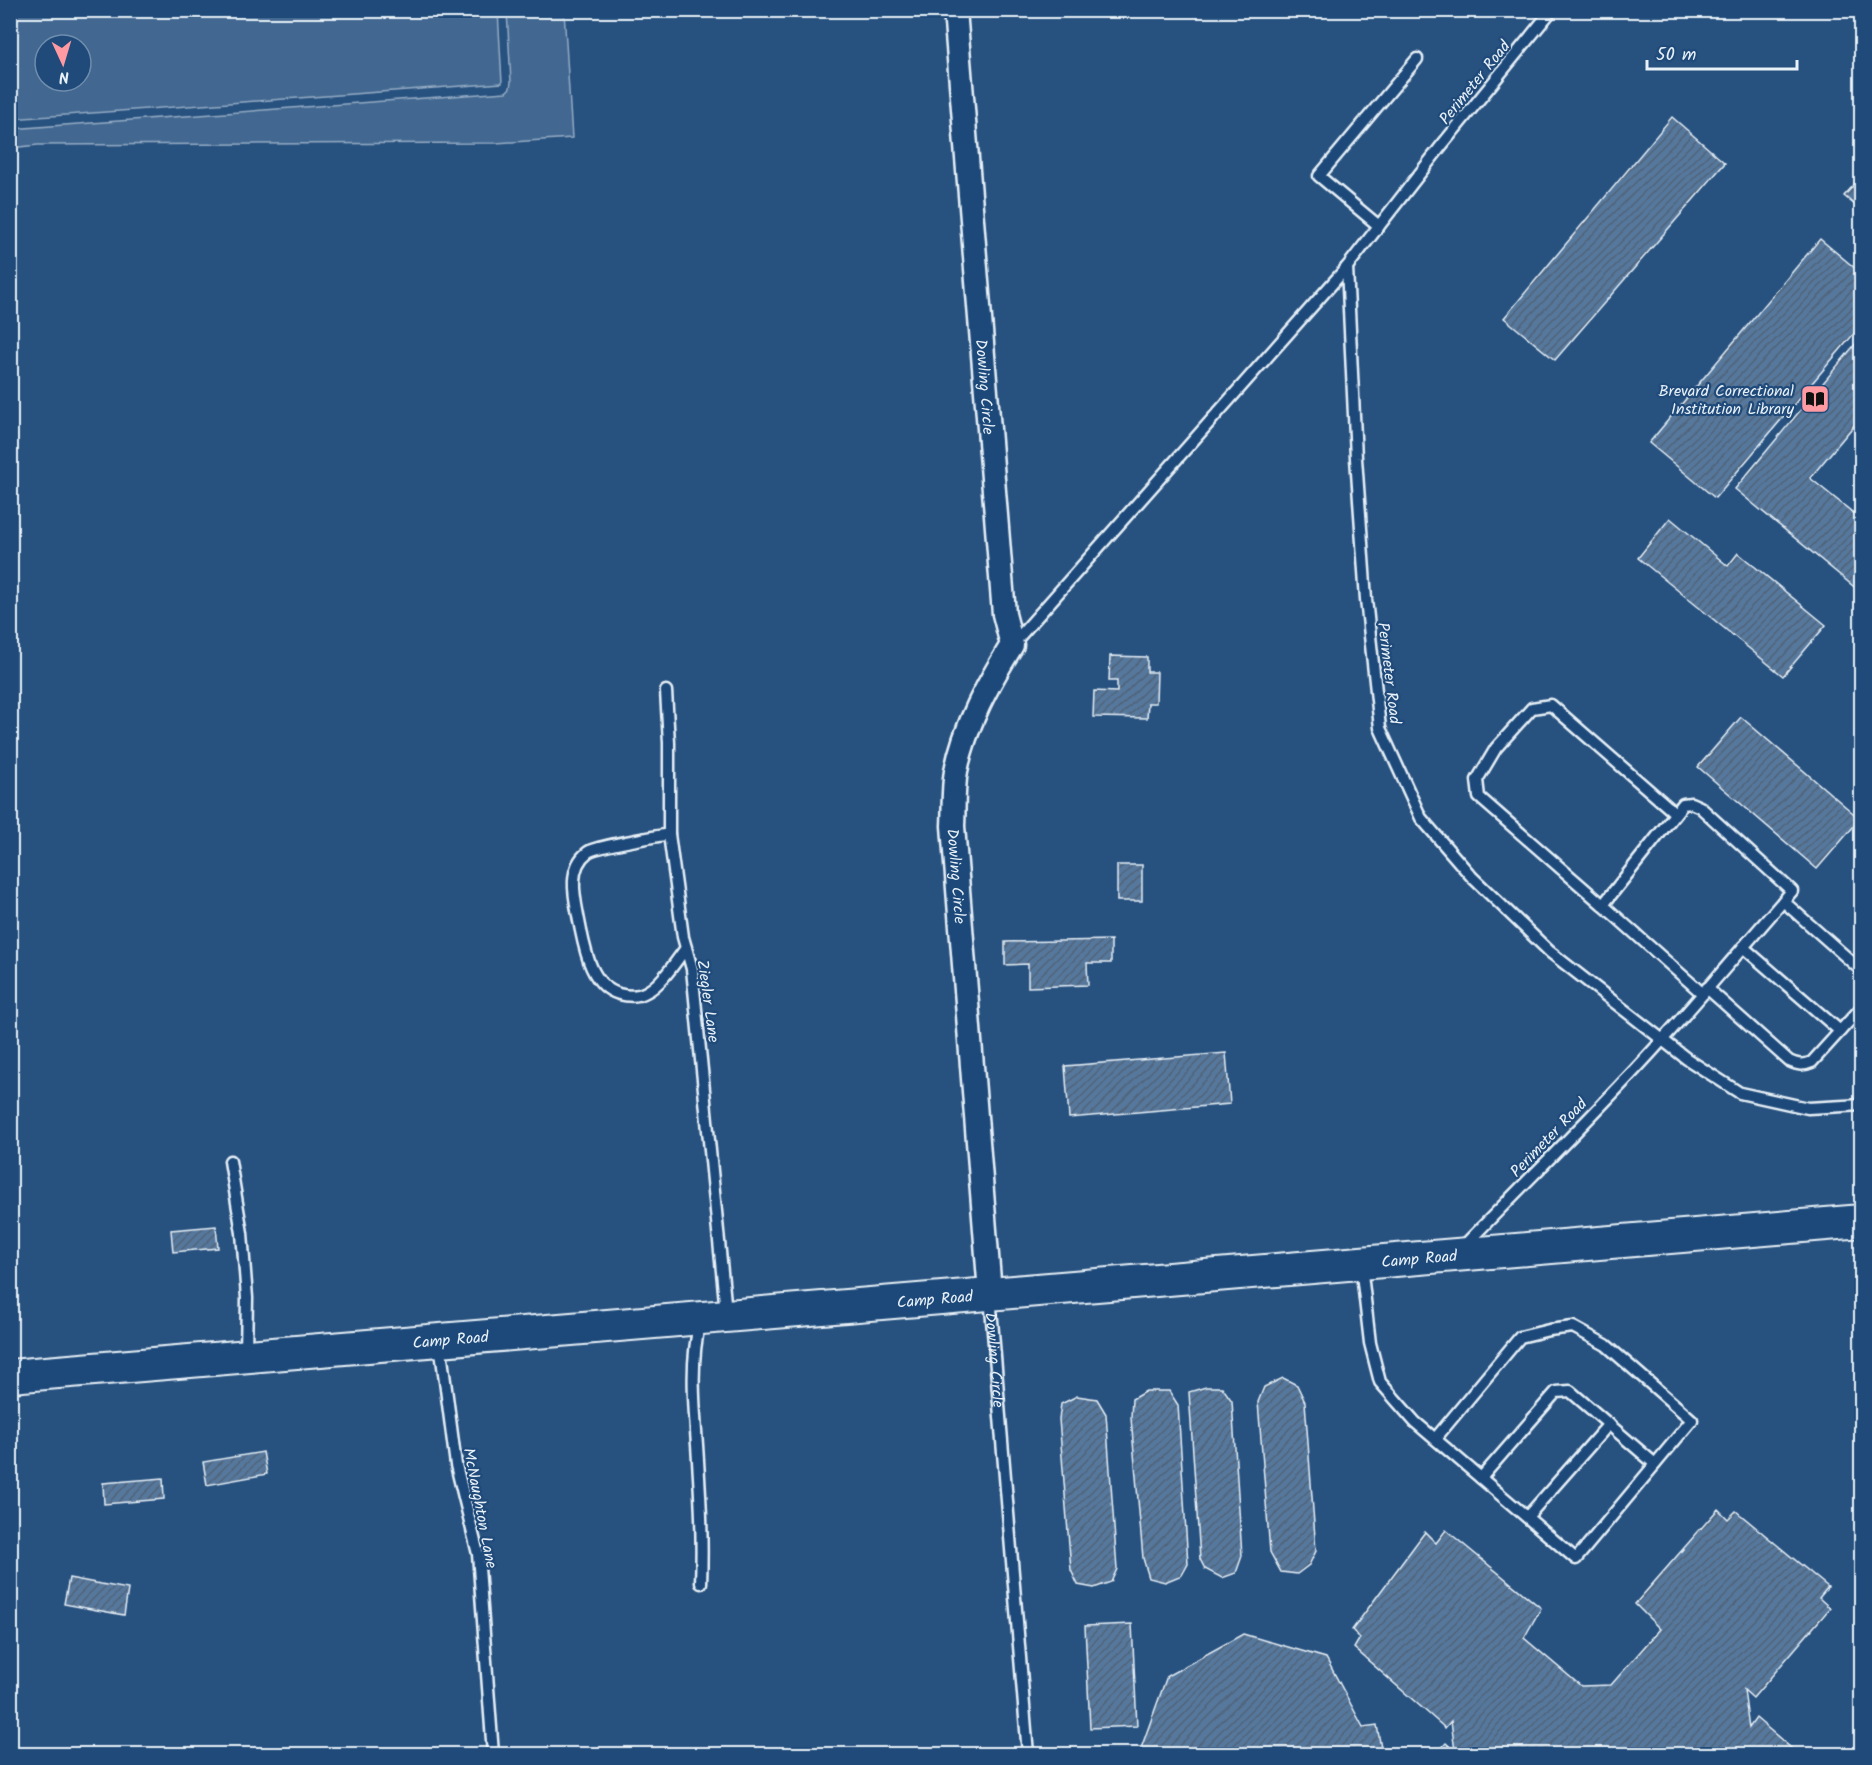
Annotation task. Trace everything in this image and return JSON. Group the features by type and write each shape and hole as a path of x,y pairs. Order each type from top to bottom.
{"street":[{"name":"Dowling Circle","path":"955,10 1004,614 1012,645 989,683 968,729 956,772 953,826 990,1293"},
{"name":"Camp Road","path":"10,1376 1862,1221"}],"lane":[{"name":"Perimeter Road","path":"1012,645 1347,267 1442,145 1552,10"},
{"path":"1378,226 1319,176 1417,59"},
{"name":"Perimeter Road","path":"1347,267 1356,458 1366,599 1380,728 1421,818 1472,877 1550,952 1688,1059 1740,1093 1808,1108 1862,1105"},
{"name":"Ziegler Lane","path":"666,691 669,743 669,834 683,937 692,969 713,1317 696,1338 694,1392 701,1503 701,1582"},
{"path":"1675,813 1551,705 1532,708 1496,748 1477,780 1479,797 1603,906 1789,1061 1797,1065 1812,1062 1862,1007"},
{"path":"1603,906 1675,813 1683,804 1691,803 1700,807 1792,891 1663,1040"},
{"path":"669,834 589,850 578,862 575,874 575,899 584,950 594,972 610,991 628,997 646,992 666,974 686,948"},
{"path":"1783,901 1862,971"},
{"path":"1743,947 1840,1031"},
{"name":"Perimeter Road","path":"1456,1255 1663,1040"},
{"path":"230,1161 242,1233 247,1298 246,1356"},
{"path":"1361,1262 1370,1343 1380,1382 1415,1422 1576,1559 1692,1420 1606,1345 1573,1327 1520,1337 1435,1439"},
{"name":"Dowling Circle","path":"990,1293 1028,1755"},
{"name":"McNaughton Lane","path":"439,1340 456,1465 478,1554 493,1755"},
{"path":"1481,1478 1556,1392 1570,1391 1655,1464"},
{"path":"1527,1517 1609,1424"}],"shaded area":[{"path":"11,10 498,11 502,83 11,119"},
{"path":"507,11 564,11 572,138 496,143 38,145 11,148 11,129 506,92 511,82"}],"building":[{"path":"1672,117 1725,163 1555,360 1504,318"},
{"path":"1862,176 1862,211 1844,196"},
{"path":"1820,239 1862,274 1862,324 1715,498 1649,443"},
{"path":"1862,336 1862,416 1810,478 1862,520 1862,586 1858,590 1735,489"},
{"path":"1670,518 1728,566 1738,553 1826,625 1783,676 1638,558"},
{"path":"1110,656 1147,657 1147,672 1157,672 1156,703 1148,703 1147,718 1093,717 1094,691 1117,692 1117,681 1109,681"},
{"path":"1741,717 1860,819 1817,869 1698,767"},
{"path":"1117,865 1142,865 1142,901 1117,901"},
{"path":"1111,940 1111,963 1087,963 1088,985 1028,987 1028,964 1005,965 1005,942"},
{"path":"1226,1053 1230,1104 1069,1118 1065,1066"},
{"path":"216,1226 218,1248 173,1252 171,1230"},
{"path":"1283,1378 1297,1385 1305,1402 1316,1551 1309,1565 1297,1574 1281,1572 1270,1552 1258,1402 1264,1387"},
{"path":"1206,1387 1222,1387 1232,1401 1242,1556 1236,1573 1222,1578 1205,1569 1200,1559 1189,1392"},
{"path":"1146,1391 1169,1391 1178,1405 1188,1564 1182,1575 1165,1582 1149,1578 1143,1558 1131,1418 1132,1399"},
{"path":"1077,1396 1097,1399 1106,1414 1117,1569 1111,1582 1094,1588 1078,1585 1071,1570 1059,1419 1061,1404"},
{"path":"263,1452 267,1474 207,1485 203,1462"},
{"path":"163,1478 164,1499 104,1504 103,1483"},
{"path":"1718,1509 1728,1519 1736,1511 1828,1587 1819,1598 1830,1608 1753,1698 1744,1690 1749,1728 1756,1718 1798,1754 1436,1754 1446,1743 1455,1751 1451,1721 1445,1728 1354,1648 1360,1638 1352,1630 1425,1532 1436,1543 1446,1530 1541,1608 1524,1638 1581,1686 1611,1685 1660,1629 1635,1604"},
{"path":"69,1578 128,1589 124,1615 64,1604"},
{"path":"1132,1624 1137,1726 1090,1728 1085,1626"},
{"path":"1243,1634 1326,1658 1363,1727 1377,1725 1382,1754 1139,1754 1167,1676"}],"place":[{"name":"Brevard Correctional Institution Library","path":"1815,399"}]}
